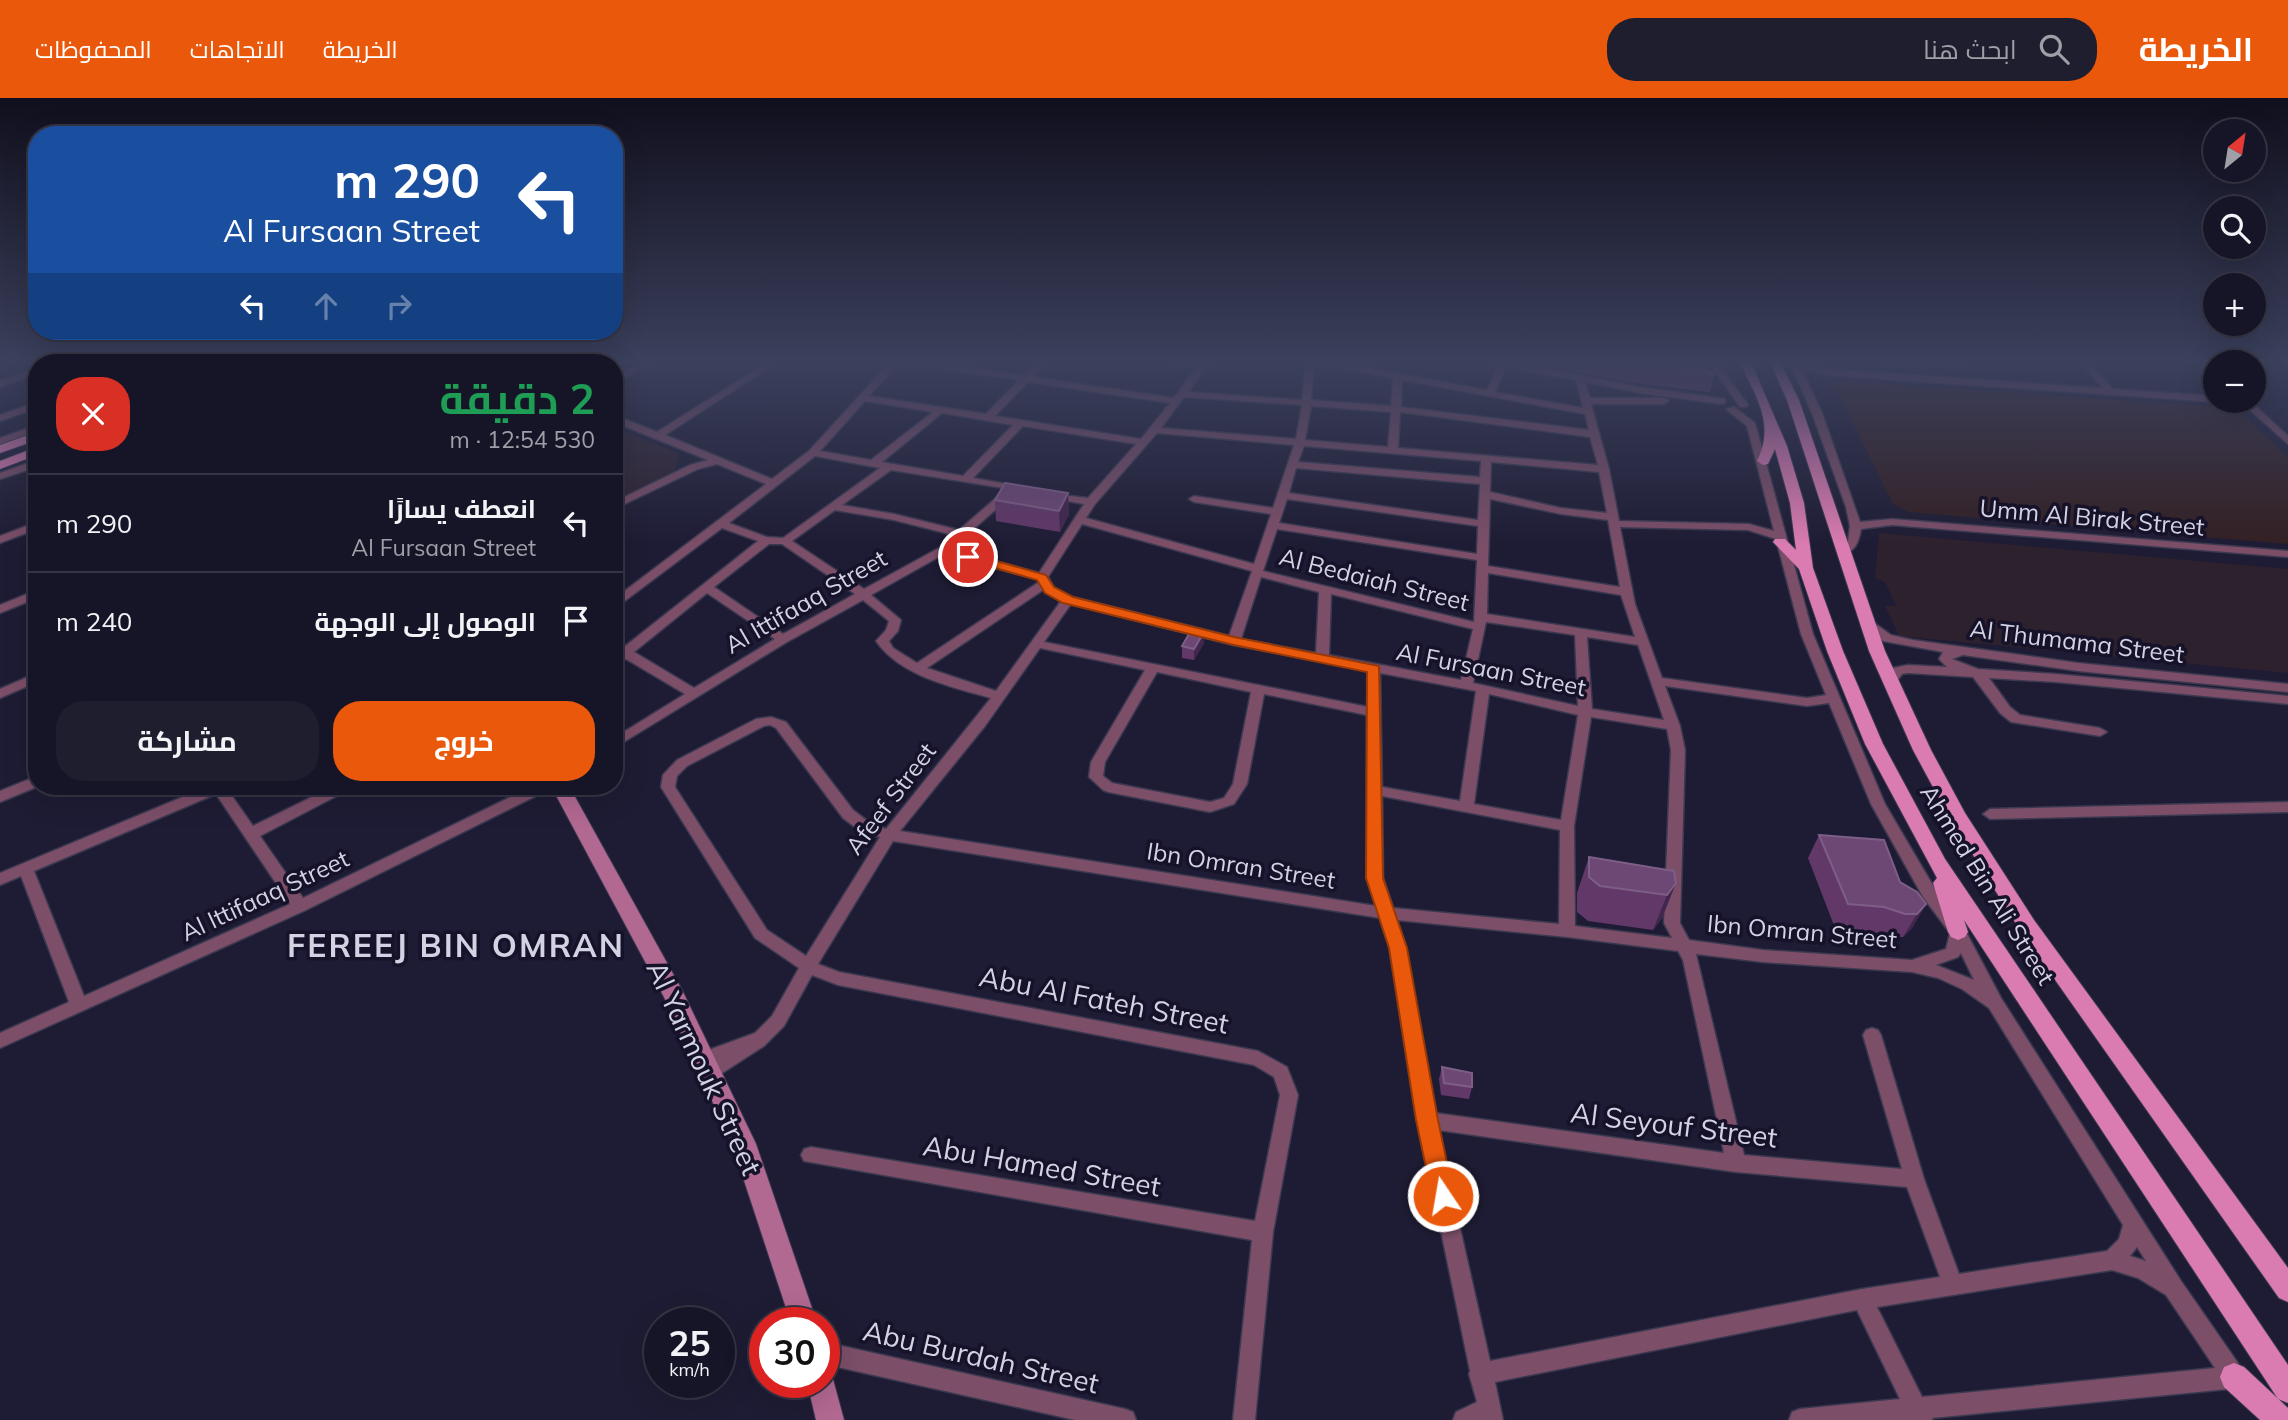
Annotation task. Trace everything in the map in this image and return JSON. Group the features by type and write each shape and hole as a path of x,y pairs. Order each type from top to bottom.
{"main road":[{"name":"Ahmed Bin Ali Street","path":"1770,422 1781,446 1797,503 1806,568 1835,651 1874,744 1937,863 2288,1389"},
{"name":"Ahmed Bin Ali Street","path":"1800,422 1867,622 1890,681 1957,815 2014,904 2288,1289"},
{"path":"1763,461 1770,447 1771,426"},
{"path":"0,449 28,439"},
{"path":"0,467 28,456"},
{"path":"0,467 28,459"},
{"path":"1780,539 1806,568"},
{"path":"1937,863 1958,932"},
{"path":"2234,1377 2280,1420"}],"street":[{"path":"624,422 775,484"},
{"path":"659,435 680,422"},
{"path":"623,598 775,484 813,453 841,422"},
{"path":"874,463 926,422"},
{"path":"813,453 965,480 1021,422 1143,442"},
{"path":"918,668 1043,581 1091,502 1160,422"},
{"path":"1234,641 1306,422"},
{"path":"1393,450 1395,422"},
{"path":"1497,422 1594,434"},
{"path":"1590,422 1604,469 1626,592 1673,726 1678,750 1672,923 1691,960 1736,1163"},
{"name":"Ahmed Bin Ali Street","path":"1750,422 1763,461 1780,539 1807,634 1878,804 1929,893 1958,932 1996,1003 2174,1288 2262,1420"},
{"path":"1820,422 1856,526 1853,543 1844,550"},
{"path":"2268,422 2288,441"},
{"path":"1154,430 1604,469"},
{"path":"0,441 28,431"},
{"path":"694,467 699,463 702,454"},
{"path":"1466,685 1479,622 1486,459"},
{"path":"623,502 694,467 717,461"},
{"path":"1293,465 1485,487 1561,511 1613,521 1749,527 1777,520"},
{"path":"0,476 28,466"},
{"path":"785,541 890,466"},
{"name":"Al Ittifaaq Street","path":"623,738 783,639 943,550 1020,490 965,480"},
{"path":"1039,493 1091,502"},
{"path":"1283,495 1484,524"},
{"path":"1194,499 1277,512"},
{"path":"834,507 894,517 963,534"},
{"name":"Umm Al Birak Street","path":"1851,507 1868,516 1892,522 2288,554"},
{"name":"Al Bedaiah Street","path":"1079,520 1325,589 1479,622 1642,642"},
{"name":"Umm Al Birak Street","path":"1856,526 1892,522"},
{"path":"722,524 766,540 785,541 863,594 895,620 892,631 882,641 884,646 918,668 999,696"},
{"path":"1273,525 1626,592"},
{"path":"1749,527 1780,539"},
{"path":"0,540 28,529"},
{"path":"623,655 766,540"},
{"name":"Al Fursaan Street","path":"943,550 1043,581 1068,600 1234,641 1374,670 1466,685 1585,712 1673,726"},
{"path":"706,587 783,639"},
{"path":"1322,659 1325,589"},
{"path":"0,609 28,598"},
{"name":"Afeef Street","path":"707,1065 765,1035 784,1014 808,967 889,835 999,696 1068,600"},
{"name":"Al Thumama Street","path":"1867,622 1892,640 1970,653 2078,667 2288,688"},
{"path":"1567,931 1567,826 1585,712 1581,633"},
{"path":"1037,644 1373,712"},
{"path":"626,653 694,694"},
{"path":"1970,653 1948,654 1945,659 1956,668 1979,674 2008,715 2015,719 2100,732"},
{"path":"1153,668 1098,762 1096,776 1108,787 1210,807 1229,801 1240,784 1258,690"},
{"name":"Al Thumama Street","path":"1890,681 1898,671 1908,669 2056,678 2288,700"},
{"path":"1374,670 1375,878 1398,948 1427,1120 1490,1414 1464,1420"},
{"path":"0,694 28,681"},
{"path":"1657,681 1807,702 1832,698"},
{"path":"1466,807 1483,690"},
{"name":"Ibn Omran Street","path":"670,775 682,762 723,740 761,722 771,721 781,725 848,814 865,827 889,835 1385,913 1567,931 1763,956 1912,966 1941,972 1968,984 1996,1003"},
{"name":"Abu Al Fateh Street","path":"670,775 668,786 761,934 808,967 838,978 1258,1058 1281,1072 1289,1095 1263,1232 1244,1420"},
{"path":"0,797 28,785"},
{"path":"1374,790 1567,826"},
{"path":"0,879 198,795"},
{"path":"225,795 300,906"},
{"path":"251,834 327,795"},
{"name":"Al Ittifaaq Street","path":"0,1041 300,906 527,795"},
{"name":"Al Yarmouk Street","path":"565,795 674,996 744,1144 799,1307"},
{"name":"Ahmed Bin Ali Street","path":"1990,814 2288,807"},
{"path":"26,869 79,1005"},
{"name":"Ibn Omran Street","path":"1912,966 1952,953 1957,945 1958,932"},
{"path":"1872,1035 1914,1179 1953,1285"},
{"name":"Al Seyouf Street","path":"1427,1120 1736,1163 1914,1179"},
{"name":"Abu Hamed Street","path":"811,1155 1263,1232"},
{"path":"2112,1261 2128,1244 2134,1222"},
{"path":"1480,1374 1862,1299 2112,1261 2143,1270 2174,1288"},
{"path":"1862,1299 1919,1413"},
{"name":"Abu Burdah Street","path":"840,1357 1125,1420"},
{"path":"1800,1420 1919,1413 2234,1377"},
{"path":"825,1398 830,1420"}],"shaded area":[{"path":"1852,422 2250,422 2288,458 2288,544 1909,512 1893,504"},
{"path":"623,431 679,454 674,472 623,498"},
{"path":"1879,533 2288,569 2288,673 1899,636 1885,606 1896,606 1885,582 1875,578"}],"building":[{"path":"1005,483 1068,493 1059,511 995,500"},
{"path":"1192,629 1204,632 1194,649 1182,646"},
{"path":"1819,835 1884,840 1900,882 1917,892 1926,904 1917,914 1905,914 1884,907 1848,904"},
{"path":"1589,857 1674,871 1676,883 1667,895 1600,886 1589,877"},
{"path":"1442,1067 1472,1073 1472,1087 1444,1083"}],"district":[{"name":"FEREEJ BIN OMRAN","path":"456,946"}],"route":[{"path":"968,557 1042,578 1049,590 1068,600 1234,641 1374,670 1375,878 1398,948 1427,1120 1443,1196"}]}
